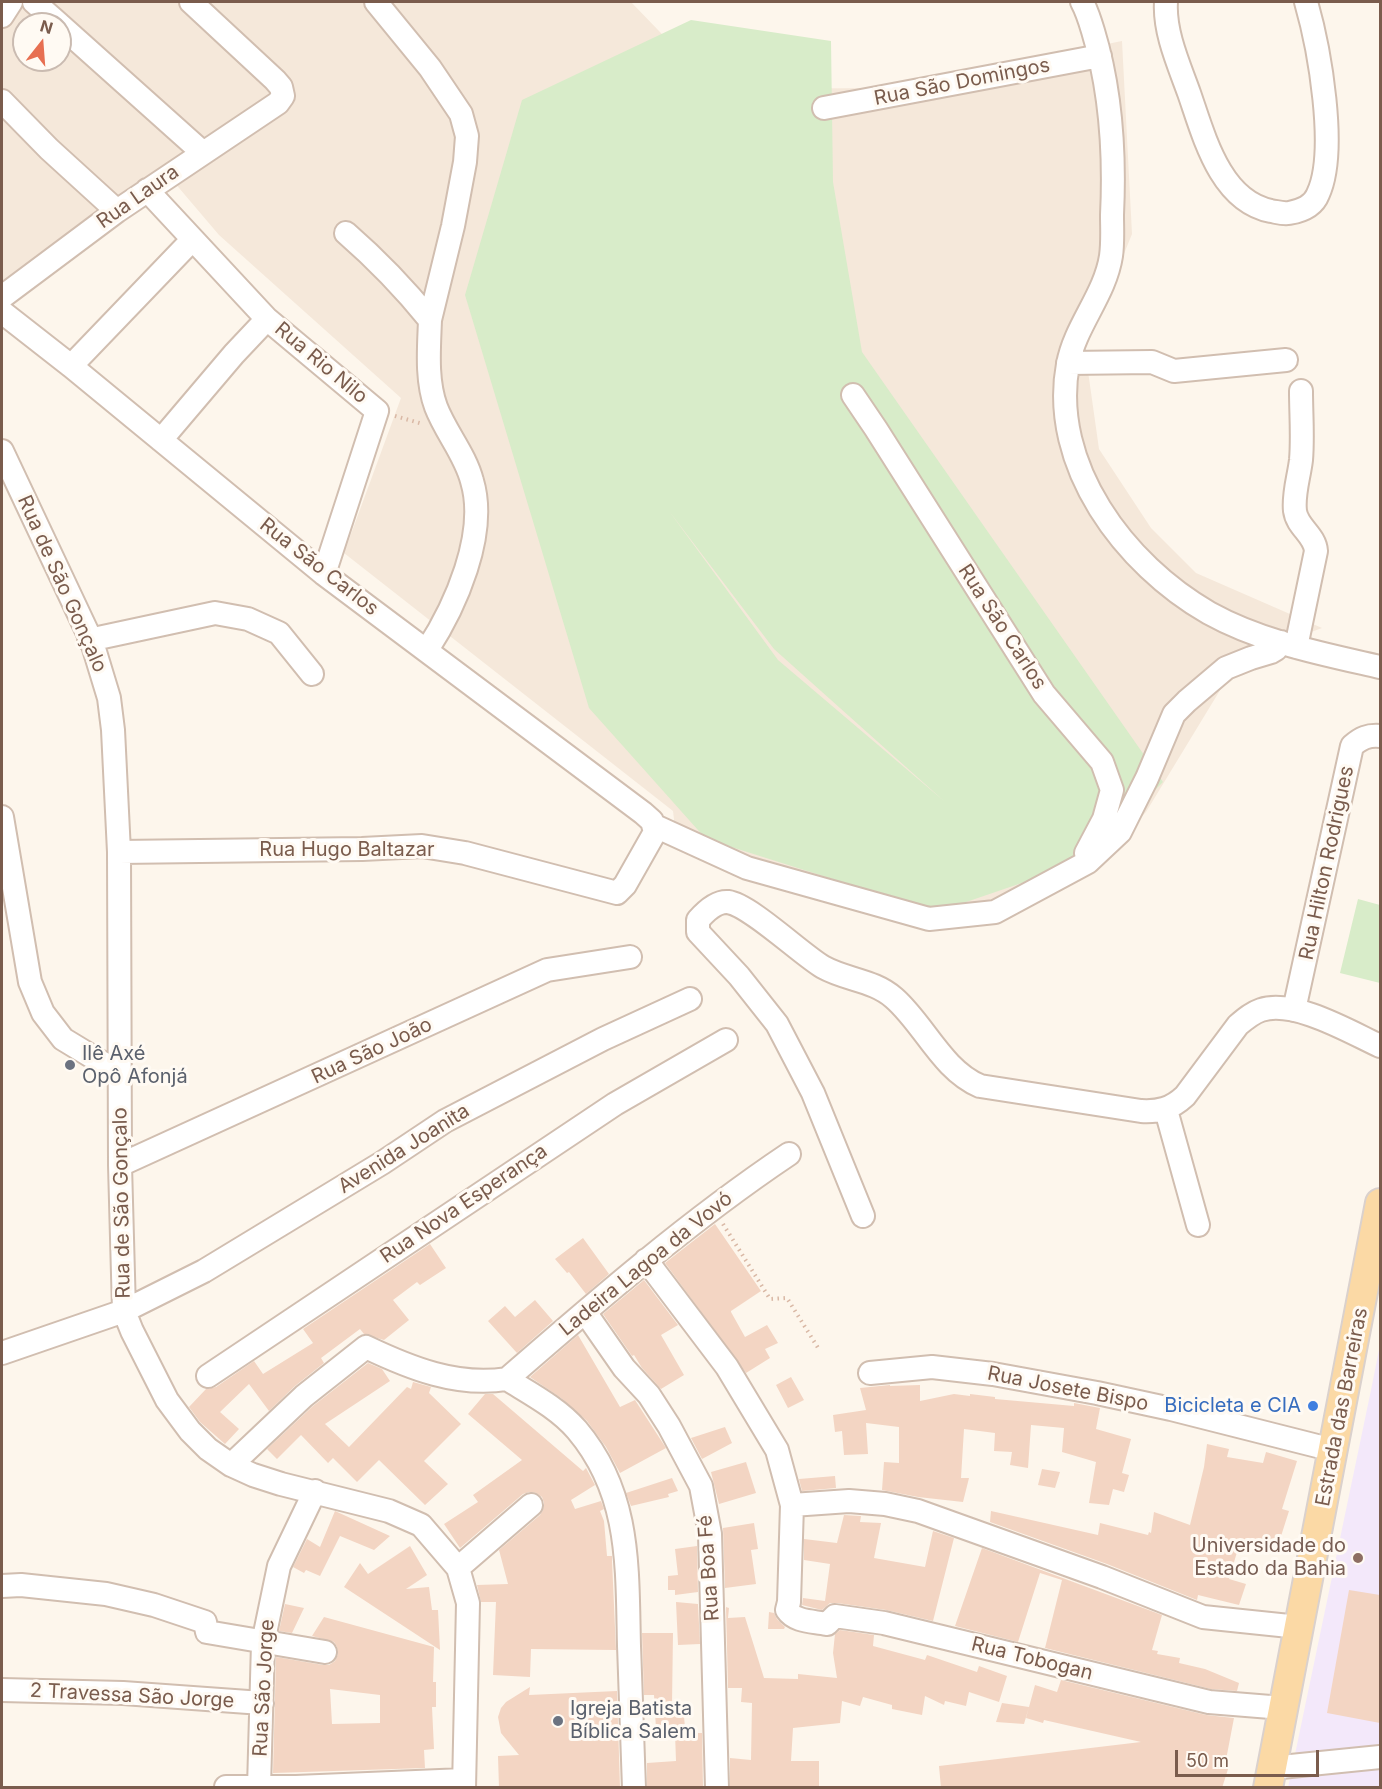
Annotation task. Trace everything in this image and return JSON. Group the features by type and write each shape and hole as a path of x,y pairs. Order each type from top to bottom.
{"main road":[{"name":"Estrada das Barreiras","path":"1269,1778 1333,1450 1374,1276 1380,1203"}],"street":[{"path":"2,16 11,2"},
{"path":"34,2 46,12"},
{"name":"Rua Laura","path":"2,297 117,211 278,103 283,93 281,87 191,2"},
{"path":"376,2 430,68 461,114 467,136 465,162 453,226 430,320 430,381 435,405 447,431 465,460 473,483 476,508 466,570 457,597 427,650"},
{"path":"1082,2 1100,56 1111,132 1114,184 1111,256 1103,283 1068,363 1065,408 1077,462 1090,492 1107,519 1150,571 1182,596 1210,613 1247,630 1288,644 1380,667"},
{"path":"1166,2 1165,17 1178,63 1218,168 1231,186 1245,199 1263,209 1284,214 1304,210 1317,197 1324,177 1325,115 1316,38 1306,2"},
{"path":"72,35 202,152"},
{"name":"Rua São Domingos","path":"824,108 1100,56"},
{"path":"2,101 49,149 117,211"},
{"name":"Rua Rio Nilo","path":"147,190 267,319 377,411 324,574"},
{"path":"346,233 406,290 430,320"},
{"path":"71,366 192,240"},
{"name":"Rua São Carlos","path":"2,312 324,574 649,820 747,868 929,920 995,912 1088,862 1120,832 1147,778 1174,714 1226,668 1288,644"},
{"path":"161,440 202,389 267,319"},
{"path":"1068,363 1152,362 1174,371 1286,360"},
{"path":"1288,644 1316,551 1314,540 1295,513 1301,458 1301,391"},
{"name":"Rua São Carlos","path":"853,395 1044,694 1102,762 1112,790 1104,819 1086,854 1088,862"},
{"name":"Rua de São Gonçalo","path":"2,451 89,640 92,642 109,698 113,730 119,852 120,1165 124,1311 167,1400 190,1431 208,1449 231,1465 280,1484 389,1510 421,1525 458,1568 468,1603 464,1784"},
{"path":"89,640 214,613 248,619 279,633 312,674"},
{"name":"Rua Hilton Rodrigues","path":"1294,1010 1352,746 1360,739 1371,735 1380,736"},
{"path":"2,817 30,982 44,1013 63,1039 119,1073"},
{"name":"Rua Hugo Baltazar","path":"119,852 362,849 422,846 465,853 617,892 625,885 653,838 649,820"},
{"path":"863,1216 813,1093 777,1024 739,976 698,932 698,920 719,903 728,902 752,915 822,966 839,974 871,983 894,997 955,1070 980,1086 1140,1111 1166,1110 1185,1096 1238,1025 1262,1009 1294,1010 1310,1015 1380,1046"},
{"name":"Rua São João","path":"120,1165 547,970 630,957"},
{"name":"Avenida Joanita","path":"2,1353 124,1311 204,1271 382,1163 445,1121 603,1039 690,999"},
{"name":"Rua Nova Esperança","path":"208,1376 615,1104 726,1040"},
{"path":"1166,1110 1198,1225"},
{"name":"Ladeira Lagoa da Vovó","path":"507,1379 646,1260 742,1185 789,1154"},
{"path":"646,1260 726,1367 755,1412 777,1450 792,1504 849,1501 885,1504 918,1511 1102,1577 1203,1617 1299,1627"},
{"name":"Rua Boa Fé","path":"585,1312 624,1368 649,1395 669,1426 700,1486 711,1544 717,1788"},
{"path":"231,1465 304,1396 366,1347 397,1362 458,1380 486,1383 507,1379 550,1406 576,1429 599,1461 615,1495 627,1552 634,1788"},
{"name":"Rua Josete Bispo","path":"870,1373 932,1367 993,1374 1171,1409 1333,1450"},
{"name":"Rua São Jorge","path":"259,1787 263,1643 279,1566 315,1491"},
{"name":"Rua Tobogan","path":"792,1504 787,1610 794,1617 827,1624 836,1616 884,1623 1209,1702 1283,1708"},
{"path":"458,1568 531,1505"},
{"path":"2,1586 21,1585 106,1594 154,1605 205,1622 207,1632 325,1652"},
{"name":"2 Travessa São Jorge","path":"2,1690 123,1693 262,1703"},
{"path":"1269,1778 1308,1763 1380,1757"},
{"path":"226,1787 426,1782 464,1784"}],"path":[{"path":"377,411 447,431"},
{"path":"713,1208 770,1299 787,1298 820,1351"}],"shaded area":[{"path":"2,2 631,2 715,89 889,88 1122,41 1132,234 1085,350 1099,449 1151,528 1196,573 1322,628 1239,659 1146,812 1097,865 997,921 903,916 675,828 673,811 344,553 401,398 219,235 168,175 16,288 2,279"},
{"name":"Universidade do Estado da Bahia","path":"1380,1345 1380,1787 1288,1788 1371,1390"}],"green space":[{"path":"691,20 831,41 833,182 862,352 1163,782 1083,862 937,912 706,839 589,708 465,295 522,100","holes":["669,511 774,649 944,801 778,660"]},
{"path":"1358,899 1380,905 1380,983 1340,973"}],"building":[{"path":"715,1224 761,1291 731,1312 745,1337 767,1325 778,1343 765,1349 770,1358 746,1373 665,1263"},
{"path":"583,1238 609,1274 586,1294 569,1272 567,1273 555,1259"},
{"path":"430,1244 446,1268 420,1285 417,1282 393,1300 409,1320 384,1340 364,1334 360,1329 321,1358 324,1363 269,1411 249,1384 220,1412 239,1429 225,1444 200,1422 189,1407 206,1389 216,1387 254,1361 263,1374 313,1343 303,1329"},
{"path":"644,1280 678,1325 661,1335 684,1375 661,1389 642,1368 634,1355 632,1356 603,1314"},
{"path":"535,1300 553,1321 517,1353 488,1321 505,1306 515,1317"},
{"path":"578,1335 620,1407 635,1400 666,1448 620,1473 606,1447 587,1421 561,1398 530,1377"},
{"path":"368,1363 382,1369 390,1381 325,1424 349,1447 407,1387 411,1389 413,1382 431,1387 429,1393 461,1424 424,1461 448,1484 425,1505 379,1460 357,1482 333,1458 328,1463 301,1435 277,1459 267,1449 313,1406"},
{"path":"791,1377 804,1400 788,1408 776,1385"},
{"path":"920,1385 920,1401 954,1394 970,1396 970,1394 995,1397 995,1399 1074,1406 1074,1403 1100,1408 1096,1429 1131,1439 1122,1473 1129,1475 1124,1492 1113,1489 1109,1505 1089,1503 1096,1462 1062,1452 1064,1428 1031,1425 1028,1468 1010,1465 1012,1452 994,1451 995,1433 964,1429 961,1478 969,1478 963,1502 882,1490 884,1462 899,1463 899,1427 866,1423 868,1454 844,1455 842,1431 835,1432 833,1415 866,1410 860,1388"},
{"path":"485,1394 493,1394 583,1471 586,1468 595,1485 571,1500 575,1509 601,1501 604,1509 600,1511 604,1521 607,1556 612,1556 616,1650 531,1649 530,1677 493,1675 496,1602 481,1602 477,1585 508,1584 499,1550 540,1515 544,1503 542,1497 536,1493 523,1494 460,1548 444,1524 478,1502 473,1495 522,1460 468,1414"},
{"path":"725,1427 732,1443 702,1459 691,1438"},
{"path":"1207,1444 1229,1449 1227,1457 1263,1463 1266,1452 1297,1461 1282,1509 1289,1511 1276,1552 1240,1542 1229,1579 1246,1584 1239,1605 1198,1595 1197,1600 1107,1564 990,1522 991,1511 1098,1535 1100,1523 1148,1535 1149,1532 1151,1533 1154,1512 1190,1525"},
{"path":"746,1462 756,1493 719,1504 711,1472"},
{"path":"1042,1469 1060,1472 1055,1488 1038,1485"},
{"path":"835,1476 836,1488 802,1491 799,1479"},
{"path":"672,1478 678,1491 668,1494 669,1497 631,1506 626,1493"},
{"path":"335,1511 390,1536 374,1550 340,1536 320,1576 306,1570 304,1573 293,1567 307,1539 320,1547"},
{"path":"844,1515 861,1516 860,1522 881,1523 874,1558 925,1567 933,1531 954,1538 933,1621 886,1610 837,1603 830,1603 822,1610 802,1605 803,1598 825,1601 830,1564 804,1560 804,1539 837,1543"},
{"path":"754,1523 758,1549 751,1550 756,1584 725,1588 723,1528"},
{"path":"410,1546 427,1575 406,1589 429,1587 432,1610 438,1610 440,1650 344,1587 360,1563 368,1574"},
{"path":"697,1546 698,1592 675,1595 675,1590 668,1590 668,1576 678,1575 675,1549"},
{"path":"982,1548 1162,1615 1152,1650 1158,1651 1157,1654 1180,1658 1179,1663 1205,1669 1239,1683 1237,1691 1211,1689 1045,1648 1062,1580 1040,1573 1018,1642 955,1626"},
{"path":"1349,1590 1380,1595 1380,1723 1327,1713"},
{"path":"676,1602 698,1604 700,1644 678,1645"},
{"path":"285,1604 304,1608 292,1633 279,1631"},
{"path":"726,1607 729,1608 728,1618 745,1617 764,1678 798,1679 798,1674 837,1678 833,1653 835,1634 840,1630 874,1635 873,1646 925,1660 927,1655 977,1672 979,1666 1007,1676 999,1702 969,1692 966,1706 945,1701 944,1705 925,1696 922,1715 892,1709 892,1705 863,1697 860,1706 842,1701 840,1723 793,1728 791,1761 819,1761 819,1786 730,1788 730,1758 751,1760 752,1703 741,1702 742,1688 728,1688"},
{"path":"769,1612 774,1613 785,1627 784,1629 768,1629"},
{"path":"324,1617 434,1647 433,1682 436,1682 436,1707 432,1707 434,1749 424,1750 425,1768 273,1773 276,1657 329,1665 335,1661 338,1654 334,1642 312,1636","holes":["330,1689 380,1695 380,1723 332,1724"]},
{"path":"642,1633 673,1633 672,1704 683,1704 685,1728 656,1729 654,1695 644,1695"},
{"path":"1061,1680 1206,1715 1234,1718 1225,1765 1229,1766 1222,1788 941,1788 939,1766 1141,1742 1026,1718 1035,1685 1057,1692"},
{"path":"530,1687 529,1695 617,1691 620,1788 499,1788 498,1756 519,1755 501,1733 498,1717 506,1702"},
{"path":"1002,1703 1029,1707 1024,1724 996,1722"},
{"path":"675,1733 702,1733 703,1788 647,1788 647,1763 676,1761"}],"place":[{"name":"Ilê Axé Opô Afonjá","path":"70,1065"},
{"name":"Bicicleta e CIA","path":"1313,1406"},
{"name":"Universidade do Estado da Bahia","path":"1358,1558"},
{"name":"Igreja Batista Bíblica Salem","path":"558,1721"}]}
